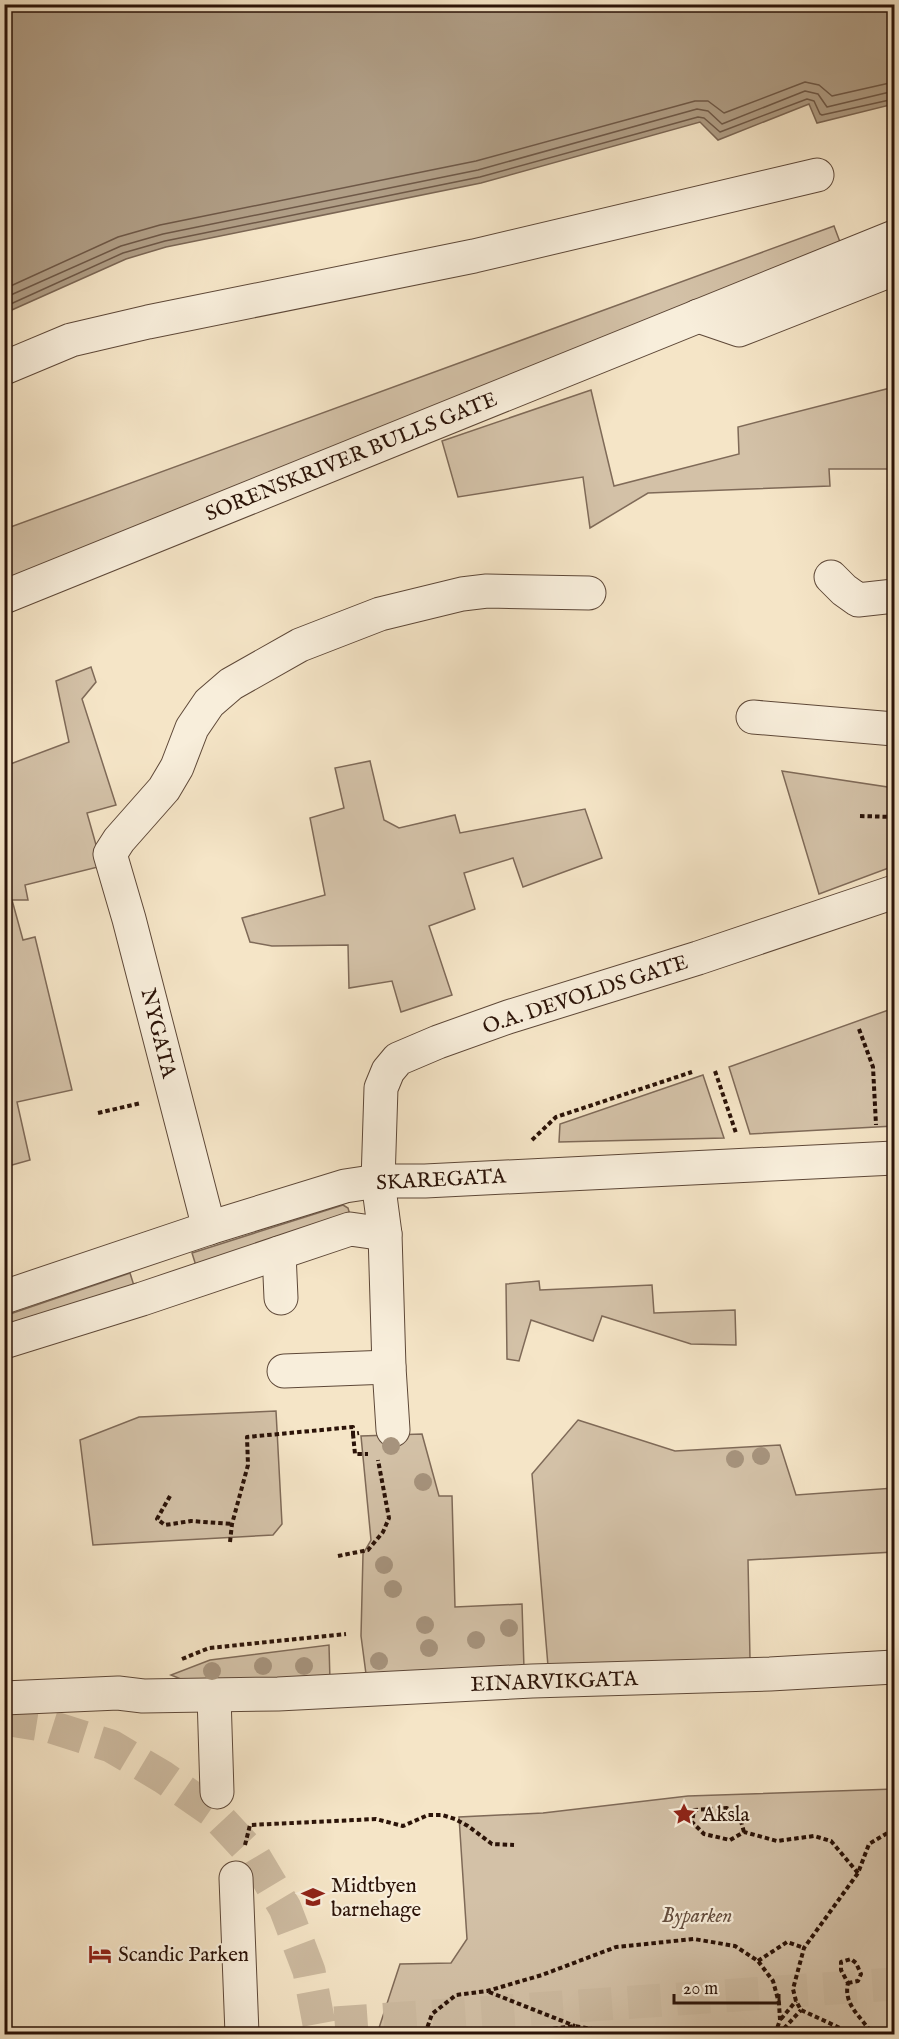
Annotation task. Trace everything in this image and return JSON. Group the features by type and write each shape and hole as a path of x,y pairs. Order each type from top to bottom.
{"street":[{"path":"4,368 71,340 148,322 474,256 817,175"},
{"name":"SORENSKRIVER BULLS GATE","path":"4,597 894,237"},
{"path":"698,316 739,330 894,269"},
{"path":"831,577 858,600 894,596"},
{"name":"NYGATA","path":"209,1228 110,854 119,840 164,789 177,767 192,728 209,703 231,684 300,645 380,614 462,594 487,591 589,593"},
{"path":"753,717 894,729"},
{"name":"O.A. DEVOLDS GATE","path":"393,1430 388,1368 385,1234 378,1181 381,1088 388,1071 398,1059 508,1017 708,955 894,892"},
{"name":"SKAREGATA","path":"4,1298 209,1228 345,1186 378,1181 886,1158"},
{"path":"4,1342 142,1299 350,1229 385,1234"},
{"path":"279,1253 281,1298"},
{"path":"284,1371 388,1368"},
{"name":"EINARVIKGATA","path":"4,1698 118,1693 143,1696 214,1696 894,1667"},
{"path":"214,1696 217,1792"},
{"path":"236,1878 242,2034"}],"path":[{"path":"860,816 894,817"},
{"path":"859,1029 873,1067 886,1158"},
{"path":"715,1071 747,1165"},
{"path":"496,1177 556,1117 692,1072"},
{"path":"98,1113 175,1095"},
{"path":"230,1542 232,1524 248,1465 247,1437 353,1427 356,1434 355,1454 371,1454 378,1457 388,1518 383,1532 368,1550 338,1556"},
{"path":"170,1496 157,1519 165,1525 191,1521 232,1524"},
{"path":"180,1660 209,1648 346,1634"},
{"path":"744,1832 740,1818 727,1808 694,1810 692,1822 704,1834 730,1840 744,1832 777,1841 814,1836 831,1841 858,1873"},
{"path":"236,1878 250,1826 376,1819 403,1826 428,1815 442,1815 455,1819 492,1844 514,1845"},
{"path":"854,2034 801,2010 793,1989 804,1948 858,1873 869,1844 894,1829"},
{"path":"425,2034 432,2014 456,1995 487,1991 542,1975 616,1947 694,1939 735,1946 758,1961 773,1981 780,2020 777,2034"},
{"path":"758,1961 787,1942 804,1948"},
{"path":"848,1983 858,1980 861,1974 856,1963 851,1959 841,1962 841,1970 848,1983 846,1993 851,2007 872,2034"},
{"path":"487,1991 575,2026 621,2034"},
{"path":"780,2020 796,2001"},
{"path":"777,2034 801,2010"},
{"path":"532,2034 536,2031 575,2026"}],"green space":[{"path":"834,226 840,242 5,586 5,529"},
{"path":"894,387 894,469 829,469 830,486 648,493 590,528 583,477 458,497 442,441 591,390 614,486 739,454 738,427"},
{"path":"91,667 96,682 82,699 116,805 87,813 102,866 25,885 28,900 12,900 23,940 35,937 72,1090 17,1102 30,1160 5,1167 5,766 69,742 56,681"},
{"path":"370,761 384,820 399,828 455,815 460,833 585,809 602,858 523,887 513,858 464,873 475,909 429,926 452,995 401,1012 392,981 349,988 348,945 272,946 250,942 242,918 325,895 310,818 344,808 335,768"},
{"path":"782,771 894,788 894,866 819,894"},
{"path":"894,1008 894,1126 750,1134 729,1067"},
{"path":"703,1075 724,1138 559,1142 560,1124"},
{"path":"343,1205 348,1208 350,1215 197,1269 192,1253"},
{"path":"130,1273 135,1289 5,1332 4,1316"},
{"path":"539,1281 540,1290 652,1285 654,1313 735,1310 736,1345 691,1344 602,1316 593,1341 531,1320 519,1361 507,1359 506,1284"},
{"path":"276,1411 282,1524 273,1535 93,1545 80,1440 139,1417"},
{"path":"578,1420 675,1451 780,1445 796,1495 894,1488 894,1552 748,1560 750,1659 548,1666 532,1474"},
{"path":"422,1434 439,1496 452,1496 455,1607 522,1604 524,1669 366,1674 361,1636 363,1554 371,1540 361,1436"},
{"path":"329,1645 330,1681 193,1684 171,1675 210,1660"},
{"name":"Byparken","path":"894,1789 894,2034 377,2034 400,1964 451,1963 467,1939 459,1817 543,1813 688,1796"}],"water":[{"path":"4,5 894,5 894,104 817,123 809,104 718,140 700,122 481,183 166,247 126,259 5,313"}],"tunnel":[{"path":"4,1719 48,1726 111,1746 163,1777 212,1811 254,1856 285,1908 309,1971 319,2024 894,1984"}],"place":[{"name":"Aksla","path":"684,1814"},
{"name":"Midtbyen barnehage","path":"313,1897"},
{"name":"Scandic Parken","path":"100,1954"}]}
